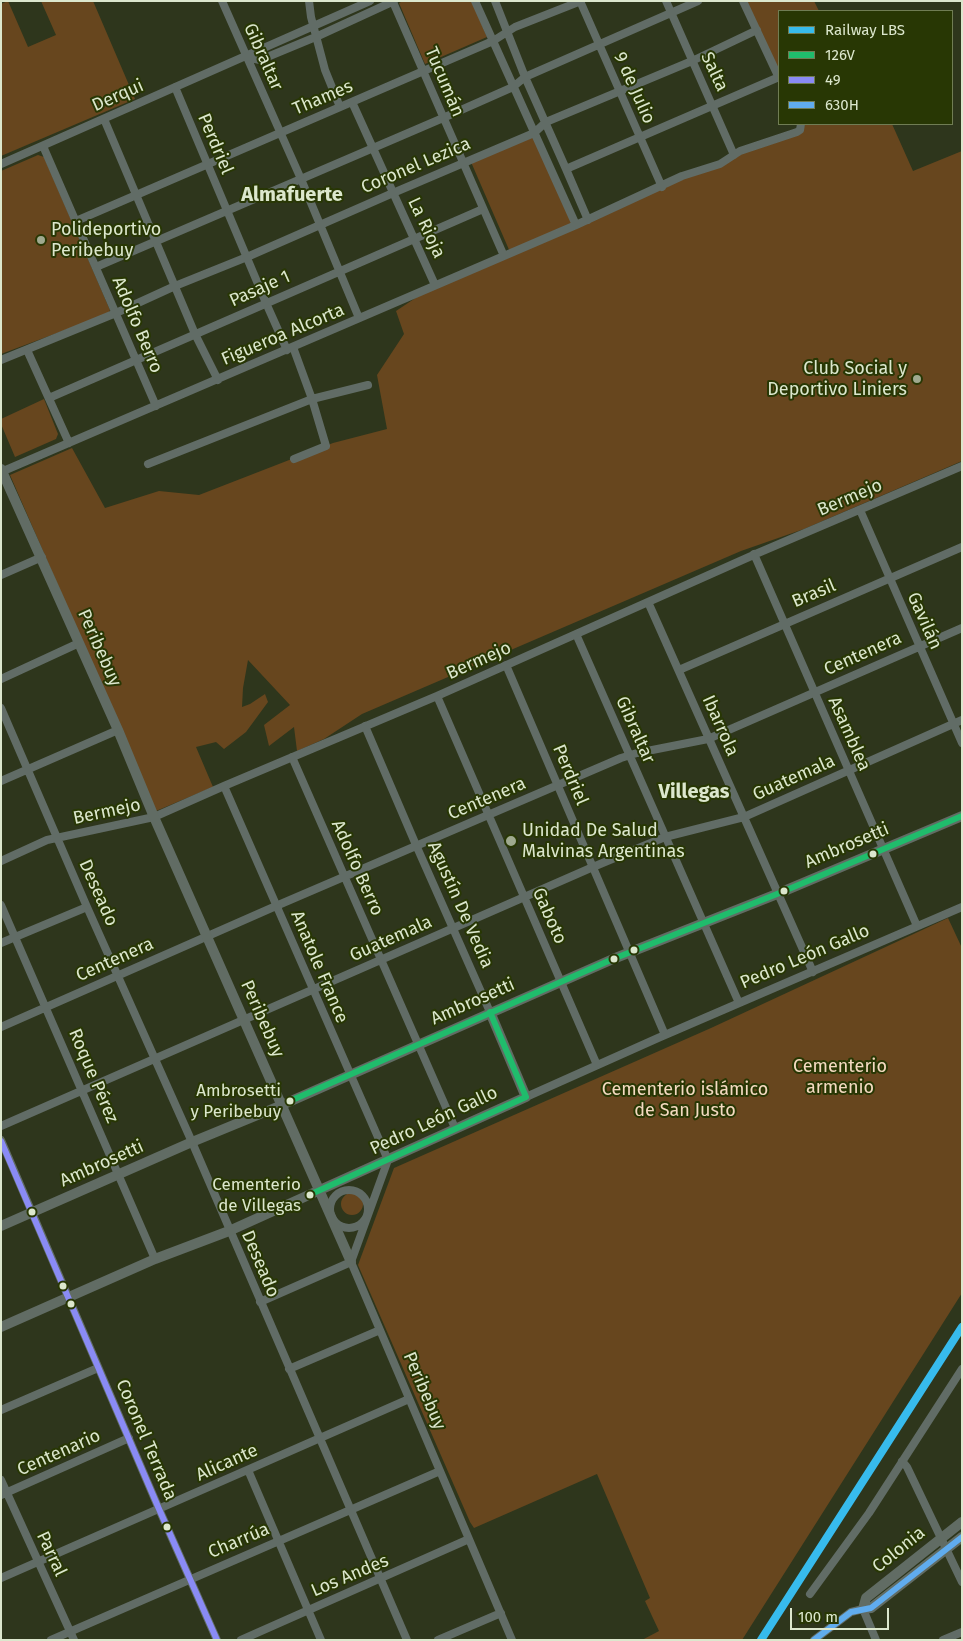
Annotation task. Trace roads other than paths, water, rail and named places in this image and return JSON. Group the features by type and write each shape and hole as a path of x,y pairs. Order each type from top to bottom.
{"street":[{"name":"Gibraltar","path":"222,1 301,179 359,318"},
{"path":"309,1 325,70 340,107"},
{"name":"Derqui","path":"1,164 370,1"},
{"path":"475,1 576,226"},
{"path":"495,1 525,77 588,220"},
{"name":"Thames","path":"76,221 493,41 507,31 580,1"},
{"name":"9 de Julio","path":"580,1 662,187"},
{"name":"Salta","path":"666,1 734,155"},
{"path":"96,267 443,118 513,86 525,77 698,1"},
{"path":"743,1 778,76"},
{"name":"Derqui","path":"246,57 260,60 393,2"},
{"name":"Tucumán","path":"393,2 504,256"},
{"name":"Coronel Lezica","path":"1,360 116,314 175,286 247,257 462,162 534,133 546,122 692,61 757,30"},
{"path":"566,168 778,78"},
{"name":"Perdriel","path":"175,88 266,303 290,348 312,399 326,446 294,459"},
{"name":"La Rioja","path":"352,102 435,285"},
{"path":"104,119 195,334 218,380"},
{"name":"Figueroa Alcorta","path":"2,471 576,226 688,174 720,164 734,155 797,132 801,126"},
{"name":"Adolfo Berro","path":"43,146 156,406"},
{"name":"Pasaje 1","path":"49,398 483,208"},
{"path":"27,350 69,443"},
{"path":"148,464 312,399 368,385"},
{"name":"Bermejo","path":"1,861 47,840 154,817 437,696 754,554 962,466"},
{"name":"Peribebuy","path":"2,471 42,556 154,817 320,1190 512,1640"},
{"name":"Gavilán","path":"860,510 918,646 962,742"},
{"name":"Brasil","path":"679,670 962,547"},
{"name":"Asamblea","path":"754,554 916,926"},
{"path":"1,575 42,556"},
{"name":"Ibarrola","path":"648,602 813,972"},
{"name":"Centenera","path":"1,1027 416,845 629,755 708,739 962,628"},
{"name":"Gibraltar","path":"576,634 739,1003"},
{"path":"1,678 79,643"},
{"name":"Perdriel","path":"506,665 665,1035"},
{"name":"Gaboto","path":"437,696 597,1065"},
{"name":"Deseado","path":"1,708 192,1142 406,1640"},
{"name":"Guatemala","path":"1,1126 593,867 665,837 744,817 962,720"},
{"name":"Agustín De Vedia","path":"365,726 526,1097"},
{"path":"1,781 118,730"},
{"name":"Adolfo Berro","path":"292,757 455,1128"},
{"name":"Anatole France","path":"224,786 388,1160"},
{"name":"Ambrosetti","path":"1,1226 192,1142 282,1105 561,981 777,894 962,816"},
{"name":"Roque Pérez","path":"1,905 156,1259"},
{"path":"1,943 87,906"},
{"name":"Pedro León Gallo","path":"1,1327 156,1259 230,1230 597,1065 962,907"},
{"name":"Coronel Terrada","path":"1,1140 159,1510 217,1640"},
{"path":"260,1302 351,1262 388,1160"},
{"path":"346,1190 353,1190 364,1197 368,1203 367,1216 359,1226 348,1229 336,1224 330,1214 331,1202 335,1196 346,1190"},
{"path":"289,1369 380,1330"},
{"path":"1,1410 98,1368"},
{"path":"810,1594 854,1535 962,1369"},
{"name":"Alicante","path":"1,1578 409,1400"},
{"name":"Centenario","path":"4,1494 129,1438"},
{"path":"902,1461 907,1467 962,1582"},
{"path":"248,1470 321,1640"},
{"name":"Charrúa","path":"51,1640 440,1471"},
{"name":"Parral","path":"1,1480 4,1494 74,1640"},
{"name":"Colonia","path":"863,1608 866,1598 962,1522"},
{"name":"Colonia","path":"814,1640 852,1612 863,1608 872,1608 962,1537"},
{"name":"Los Andes","path":"241,1640 470,1539"},
{"path":"863,1608 876,1640"},
{"path":"438,1640 501,1613"},
{"path":"943,1640 962,1632"}],"rail line":[{"name":"LBS","path":"761,1640 962,1327"}],"place":[{"name":"Polideportivo Peribebuy","path":"41,240"},
{"name":"Club Social y Deportivo Liniers","path":"917,379"},
{"name":"Unidad De Salud Malvinas Argentinas","path":"511,841"},
{"name":"Ambrosetti y Peribebuy","path":"290,1101"},
{"name":"Cementerio de Villegas","path":"310,1195"}],"district":[{"name":"Almafuerte","path":"292,195"},
{"name":"Villegas","path":"694,792"}],"park label":[{"name":"Cementerio armenio","path":"840,1077"},
{"name":"Cementerio islámico de San Justo","path":"685,1100"}]}
